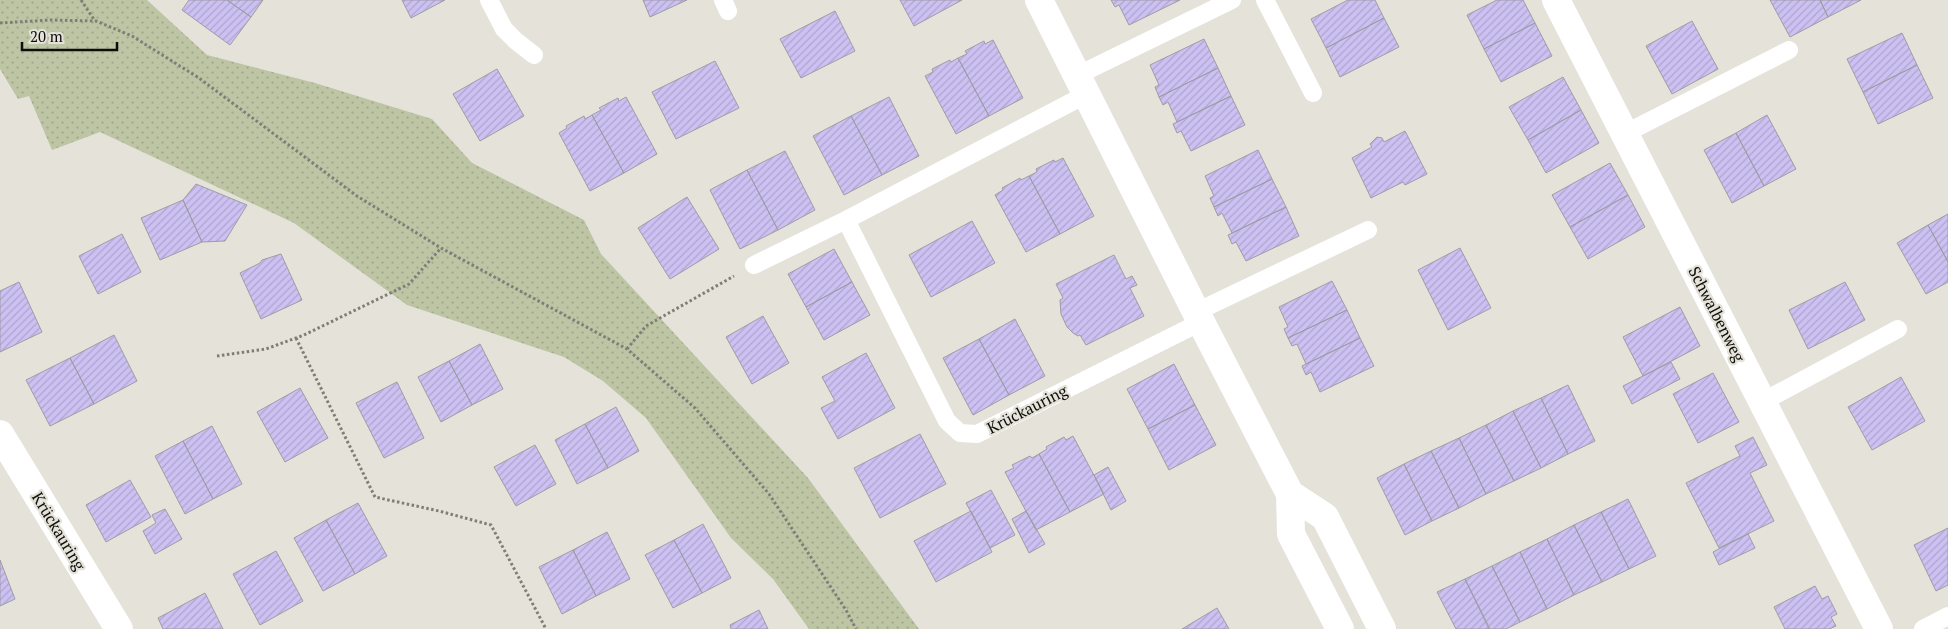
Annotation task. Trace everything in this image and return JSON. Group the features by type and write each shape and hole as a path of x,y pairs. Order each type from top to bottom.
{"street":[{"path":"1039,0 1290,494 1291,534 1340,629"},
{"name":"Schwalbenweg","path":"1556,0 1879,629"},
{"name":"Krückauring","path":"0,434 119,629"},
{"path":"1290,494 1325,517 1382,629"}],"lane":[{"path":"489,0 504,29 534,55"},
{"path":"754,264 846,220 1232,0"},
{"path":"1265,0 1313,92"},
{"path":"1624,134 1789,50"},
{"name":"Krückauring","path":"846,220 947,421 960,433 977,434 1368,230"},
{"path":"1762,402 1898,329"},
{"path":"1923,629 1948,616"}],"path":[{"path":"81,0 96,21"},
{"path":"0,23 50,20 96,21 132,36 200,78 357,196 441,248 627,349 695,408 768,494 846,610 856,629"},
{"path":"217,356 266,349 296,338 409,284 441,248"},
{"path":"627,349 646,326 754,264"},
{"path":"296,338 375,497 491,525 546,629"}],"green space":[{"path":"0,0 147,0 207,55 315,83 432,119 472,163 584,220 601,254 808,478 919,629 809,629 773,579 731,538 646,418 603,381 564,357 407,305 294,223 100,132 52,150 29,96 18,99 0,69"}],"building":[{"path":"189,0 227,0 251,17 230,45 182,10"},
{"path":"227,0 263,0 251,17"},
{"path":"402,0 445,0 411,18"},
{"path":"643,0 687,0 650,17"},
{"path":"900,0 962,0 914,26"},
{"path":"1111,0 1180,0 1129,25 1119,5 1115,7"},
{"path":"1348,0 1375,0 1384,18 1326,48 1311,19"},
{"path":"1497,0 1523,0 1535,23 1484,49 1467,15"},
{"path":"1770,0 1820,0 1828,17 1790,37"},
{"path":"1820,0 1861,0 1828,17"},
{"path":"835,11 855,51 801,78 780,39"},
{"path":"1384,18 1399,47 1340,77 1326,48"},
{"path":"1692,21 1718,69 1672,94 1646,46"},
{"path":"1535,23 1552,56 1501,82 1484,49"},
{"path":"1902,33 1917,65 1863,92 1847,59"},
{"path":"1204,39 1218,68 1159,97 1155,87 1159,85 1150,65"},
{"path":"993,40 1023,98 989,116 958,58 967,54 965,51 984,41 985,44"},
{"path":"958,58 989,116 956,134 925,76 933,72 932,69"},
{"path":"715,61 739,108 676,139 652,92"},
{"path":"1917,65 1933,98 1878,124 1863,92"},
{"path":"1218,68 1231,96 1177,122 1168,102 1163,105 1159,97"},
{"path":"497,69 524,116 480,141 453,94"},
{"path":"1563,77 1581,110 1528,140 1509,107"},
{"path":"1231,96 1245,125 1191,151 1181,131 1177,133 1173,124"},
{"path":"626,97 657,154 624,173 592,115 601,110 599,108 618,98 619,101"},
{"path":"889,97 919,156 882,175 851,116"},
{"path":"1581,110 1599,143 1546,173 1528,140"},
{"path":"592,115 624,173 590,191 559,133 567,128 566,126 584,116 585,119"},
{"path":"1767,115 1796,169 1764,186 1736,133"},
{"path":"851,116 882,175 844,195 813,136"},
{"path":"1405,131 1427,174 1405,185 1403,182 1371,198 1352,158 1372,147 1370,144 1377,137 1382,138 1384,142"},
{"path":"1736,133 1764,186 1732,203 1704,150"},
{"path":"1258,150 1272,179 1214,207 1210,198 1214,196 1205,176"},
{"path":"785,151 815,210 778,230 747,170"},
{"path":"1063,158 1094,216 1060,234 1029,176 1037,172 1036,169 1054,160 1055,162"},
{"path":"1610,163 1628,195 1570,227 1552,195"},
{"path":"747,170 778,230 740,249 710,190"},
{"path":"1029,176 1060,234 1026,252 995,195 1003,190 1002,188 1020,178 1021,180"},
{"path":"1272,179 1286,207 1232,233 1222,213 1218,216 1214,207"},
{"path":"196,184 247,205 225,241 202,242 183,200"},
{"path":"1628,195 1645,227 1588,259 1570,227"},
{"path":"687,197 719,249 670,279 638,228"},
{"path":"183,200 202,242 160,260 141,218"},
{"path":"1286,207 1299,236 1246,261 1236,242 1232,244 1228,235"},
{"path":"1948,214 1948,262 1928,225"},
{"path":"972,221 995,263 931,297 909,255"},
{"path":"1928,225 1948,262 1948,282 1926,294 1897,243"},
{"path":"122,234 141,272 98,294 79,256"},
{"path":"1460,248 1491,308 1448,330 1418,270"},
{"path":"834,249 852,282 806,307 788,274"},
{"path":"281,254 302,300 261,319 240,273 260,263 262,260"},
{"path":"1114,255 1126,279 1132,276 1137,285 1130,288 1144,316 1086,345 1080,335 1078,336 1073,333 1067,327 1061,314 1060,300 1063,298 1056,284"},
{"path":"1332,281 1347,310 1288,338 1284,329 1288,327 1279,307"},
{"path":"19,282 42,332 0,352 0,291"},
{"path":"852,282 870,315 824,340 806,307"},
{"path":"1845,282 1865,320 1808,349 1789,310"},
{"path":"1680,307 1700,346 1643,376 1623,337"},
{"path":"1347,310 1360,338 1306,364 1297,344 1292,346 1288,338"},
{"path":"763,316 789,363 752,384 726,337"},
{"path":"1015,319 1045,376 1009,395 979,339"},
{"path":"114,335 137,381 94,404 70,358"},
{"path":"1360,338 1374,366 1320,392 1311,372 1306,375 1302,366"},
{"path":"979,339 1009,395 973,415 943,358"},
{"path":"480,344 503,389 472,405 449,361"},
{"path":"866,353 895,408 838,439 821,408 835,401 822,377"},
{"path":"70,358 94,404 50,426 26,380"},
{"path":"449,361 472,405 441,422 418,377"},
{"path":"1671,362 1680,379 1632,404 1623,386"},
{"path":"1174,364 1195,405 1148,429 1127,389"},
{"path":"1713,373 1739,422 1698,443 1673,394"},
{"path":"1901,377 1925,421 1872,450 1848,407"},
{"path":"397,382 424,438 384,458 356,403"},
{"path":"1568,385 1595,441 1568,454 1541,398"},
{"path":"300,388 328,438 285,462 257,412"},
{"path":"1541,398 1568,454 1541,468 1513,411"},
{"path":"1195,405 1216,445 1169,470 1148,429"},
{"path":"616,407 639,451 608,468 585,424"},
{"path":"1513,411 1541,468 1514,481 1486,425"},
{"path":"585,424 608,468 577,484 555,440"},
{"path":"1486,425 1514,481 1486,494 1459,438"},
{"path":"212,426 242,484 213,499 183,441"},
{"path":"920,434 946,484 880,518 854,468"},
{"path":"1073,436 1104,494 1070,512 1039,454 1047,449 1046,447 1064,437 1066,440"},
{"path":"1753,437 1767,465 1750,473 1774,521 1719,548 1686,483 1740,456 1735,446"},
{"path":"1459,438 1486,494 1459,508 1431,451"},
{"path":"183,441 213,499 185,514 155,456"},
{"path":"535,445 556,484 516,506 494,467"},
{"path":"1431,451 1459,508 1432,521 1404,464"},
{"path":"1039,454 1070,512 1036,530 1005,472 1014,468 1012,465 1030,456 1032,458"},
{"path":"1404,464 1432,521 1405,535 1377,478"},
{"path":"1108,467 1126,501 1111,510 1094,475"},
{"path":"130,480 151,517 106,542 86,505"},
{"path":"991,490 1015,535 990,548 966,503"},
{"path":"1628,499 1656,556 1629,569 1601,512"},
{"path":"358,503 387,556 355,574 326,520"},
{"path":"165,509 182,539 155,554 143,531 156,523 152,515"},
{"path":"971,511 992,552 936,582 914,541"},
{"path":"1026,511 1045,544 1029,553 1012,519"},
{"path":"1601,512 1629,569 1602,582 1574,525"},
{"path":"326,520 355,574 323,591 294,538"},
{"path":"703,524 731,578 702,593 674,540"},
{"path":"1574,525 1602,582 1574,595 1547,539"},
{"path":"1948,528 1948,585 1936,591 1914,545"},
{"path":"607,532 630,579 596,596 573,550"},
{"path":"1748,534 1755,548 1719,565 1713,552"},
{"path":"1547,539 1574,595 1547,609 1520,552"},
{"path":"674,540 702,593 673,608 645,555"},
{"path":"573,550 596,596 562,614 539,567"},
{"path":"276,551 303,601 260,625 233,574"},
{"path":"1520,552 1547,609 1520,622 1492,566"},
{"path":"0,560 15,599 0,606"},
{"path":"1492,566 1520,622 1506,629 1490,629 1465,579"},
{"path":"1465,579 1489,629 1456,629 1437,592"},
{"path":"1815,586 1822,599 1828,596 1837,614 1831,617 1836,626 1829,629 1785,629 1774,607"},
{"path":"205,593 223,629 163,629 158,618"},
{"path":"1217,608 1229,629 1182,629"},
{"path":"759,610 768,629 731,629 730,625"}]}
